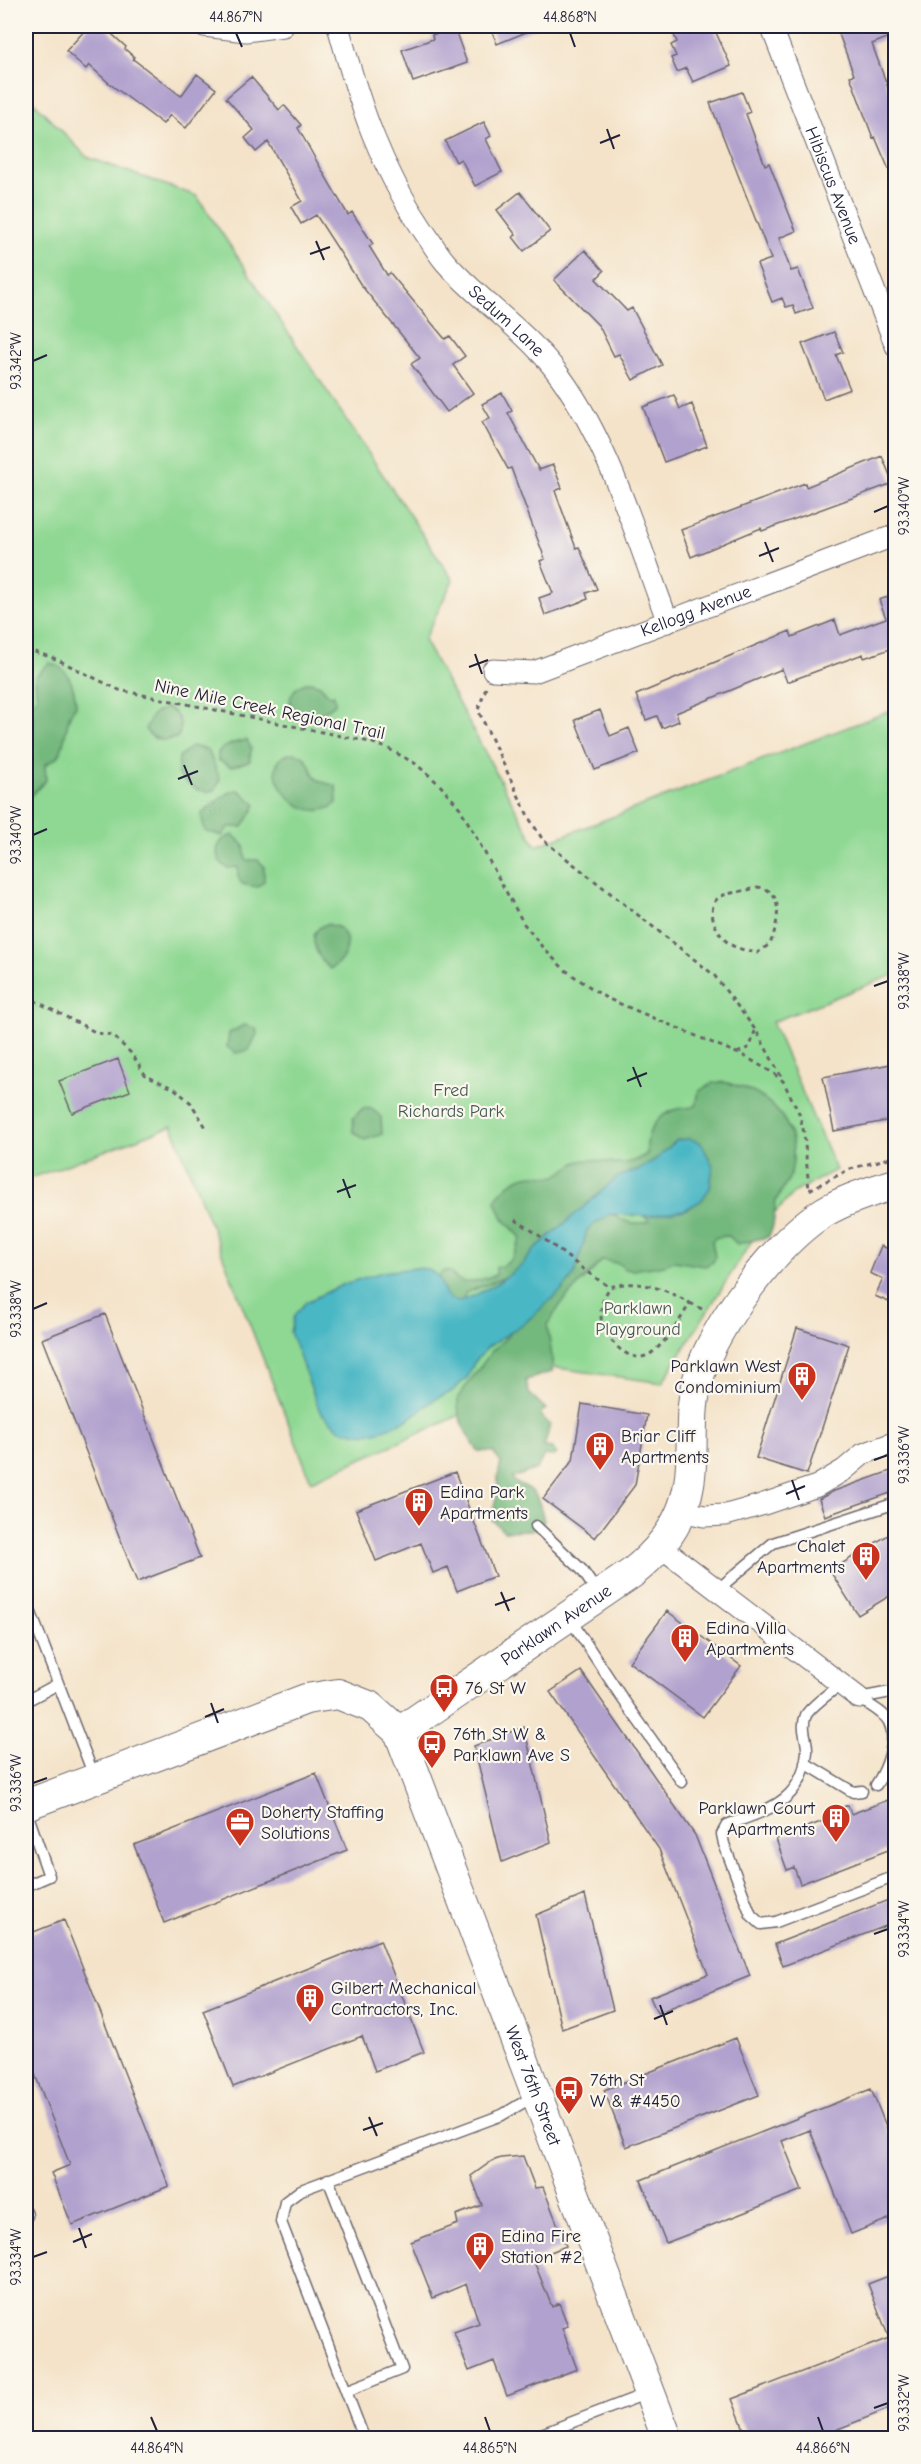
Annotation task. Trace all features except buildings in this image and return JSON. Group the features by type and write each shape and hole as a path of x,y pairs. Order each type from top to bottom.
{"street":[{"path":"204,26 246,31 283,26"},
{"name":"Sedum Lane","path":"338,26 358,99 380,156 410,212 445,261 552,367 583,412 605,455 668,622"},
{"name":"Hibiscus Avenue","path":"771,26 896,346"},
{"name":"Kellogg Avenue","path":"494,670 534,672 896,535"},
{"name":"Parklawn Avenue","path":"399,1732 632,1573 661,1547 681,1511 689,1484 691,1415 698,1376 720,1330 768,1264 793,1235 833,1208 860,1194 896,1184"},
{"path":"681,1511 704,1516 726,1515 761,1505 817,1486 844,1470 863,1454 896,1442"},
{"path":"661,1547 859,1698"},
{"path":"26,1804 306,1698 338,1695 371,1707 399,1732"},
{"name":"West 76th Street","path":"399,1732 667,2439"}],"lane":[{"path":"717,1590 773,1543 896,1503"},
{"path":"536,1526 582,1570 599,1596"},
{"path":"26,1600 95,1778"},
{"path":"569,1616 622,1698 682,1782"},
{"path":"26,1701 58,1683"},
{"path":"841,1684 807,1713 803,1728 807,1750 803,1773 788,1798 766,1810 727,1825 722,1834 751,1915 761,1924 776,1922 896,1876"},
{"path":"859,1698 896,1690"},
{"path":"859,1698 888,1720 893,1735 883,1775 876,1785"},
{"path":"805,1763 853,1792 862,1791"},
{"path":"26,1810 49,1876 26,1886"},
{"path":"364,2439 281,2222 285,2202 301,2190 502,2115 537,2095"},
{"path":"328,2180 402,2369 346,2391"},
{"path":"531,2439 650,2392"}],"path":[{"name":"Nine Mile Creek Regional Trail","path":"26,649 56,659 119,690 330,732 379,745 406,758 439,784 460,808 519,916 535,940 557,963 580,982 606,998 735,1053 766,1068 783,1082 798,1113 804,1133 809,1190 850,1169 896,1156"},
{"path":"494,670 478,711 529,818 543,840 714,975 755,1029 783,1082"},
{"path":"765,887 773,894 779,906 776,924 770,944 757,952 750,951 730,944 718,933 713,921 712,907 717,898 725,894 765,887"},
{"path":"26,996 97,1033 112,1035 132,1054 146,1076 175,1089 191,1103 207,1129"},
{"path":"735,1053 744,1052 750,1047 755,1038 755,1029"},
{"path":"515,1220 539,1234 586,1273 610,1287 626,1283 656,1287 671,1292 711,1314"},
{"path":"610,1287 604,1297 600,1317 611,1341 632,1356 640,1357 649,1354 673,1329 690,1303"}],"green space":[{"name":"Fred Richards Park","path":"26,94 87,157 197,196 453,580 424,640 536,846 895,709 896,974 772,1022 836,1170 795,1192 758,1231 662,1383 509,1361 456,1417 311,1481 172,1126 26,1180"},
{"path":"26,571 31,575 35,598 26,605"},
{"path":"49,663 62,668 70,679 76,706 70,714 61,752 58,757 45,765 46,780 26,801 26,701 31,704 37,697 35,677"},
{"path":"311,682 320,685 330,696 334,695 335,704 312,718 295,717 290,705 292,695 299,686"},
{"path":"167,707 179,720 180,732 178,737 168,740 156,739 145,729 153,714"},
{"path":"247,740 251,748 250,761 231,767 218,760 218,752 221,749"},
{"path":"192,746 208,750 220,779 215,790 200,790 190,785 178,774 179,757"},
{"path":"294,753 304,757 319,781 336,786 337,803 323,810 308,809 295,802 284,792 278,780 276,768 281,758"},
{"path":"236,790 256,805 243,827 229,827 222,836 205,831 201,815 207,808"},
{"path":"233,835 244,845 246,860 258,860 264,866 264,881 258,887 242,884 238,877 238,867 228,868 219,860 217,850 219,845 227,837"},
{"path":"327,924 340,928 347,945 344,956 330,969 317,952 314,939 320,928"},
{"path":"244,1025 256,1028 257,1034 249,1050 236,1053 227,1047 229,1033"},
{"path":"723,1082 755,1093 779,1112 787,1125 792,1139 791,1173 776,1201 771,1233 768,1237 737,1244 729,1236 717,1237 712,1241 715,1257 713,1262 705,1266 674,1261 633,1270 624,1269 620,1264 603,1260 563,1301 547,1325 552,1372 526,1380 529,1393 546,1409 541,1412 541,1415 550,1425 544,1447 552,1448 557,1454 544,1455 537,1469 512,1478 514,1482 528,1488 536,1496 544,1521 532,1530 504,1531 492,1520 501,1463 493,1452 478,1451 474,1445 460,1419 458,1397 492,1351 510,1334 524,1270 465,1293 462,1307 443,1308 433,1280 444,1271 450,1272 460,1281 477,1281 496,1275 496,1267 510,1261 521,1238 503,1218 495,1200 513,1182 530,1175 556,1176 580,1161 627,1163 636,1160 647,1154 650,1132 657,1120 680,1108 696,1106 699,1091 713,1083","holes":["604,1209 642,1215 650,1221 631,1223"]},
{"path":"363,1108 372,1109 381,1117 382,1134 365,1140 353,1131 353,1118"}],"water":[{"path":"26,706 33,721 33,727 26,749"},
{"path":"690,1139 701,1143 713,1166 710,1188 701,1201 684,1210 648,1216 610,1214 587,1230 575,1274 562,1290 526,1322 488,1347 474,1363 468,1377 451,1392 435,1399 409,1419 384,1430 366,1434 341,1430 320,1412 290,1332 294,1315 306,1302 344,1284 382,1272 415,1268 428,1269 438,1276 446,1295 451,1299 459,1301 473,1296 496,1284 522,1265 535,1249 618,1177 656,1159 677,1140"}],"place":[{"name":"Parklawn West Condominium","path":"802,1402"},
{"name":"Briar Cliff Apartments","path":"600,1472"},
{"name":"Edina Park Apartments","path":"419,1528"},
{"name":"Chalet Apartments","path":"866,1582"},
{"name":"Edina Villa Apartments","path":"685,1664"},
{"name":"76 St W","path":"444,1714"},
{"name":"76th St W & Parklawn Ave S","path":"432,1770"},
{"name":"Parklawn Court Apartments","path":"836,1844"},
{"name":"Doherty Staffing Solutions","path":"240,1848"},
{"name":"Gilbert Mechanical Contractors, Inc.","path":"310,2024"},
{"name":"76th St W & #4450","path":"569,2116"},
{"name":"Edina Fire Station #2","path":"480,2272"}],"park label":[{"name":"Parklawn Playground","path":"638,1318"}]}
